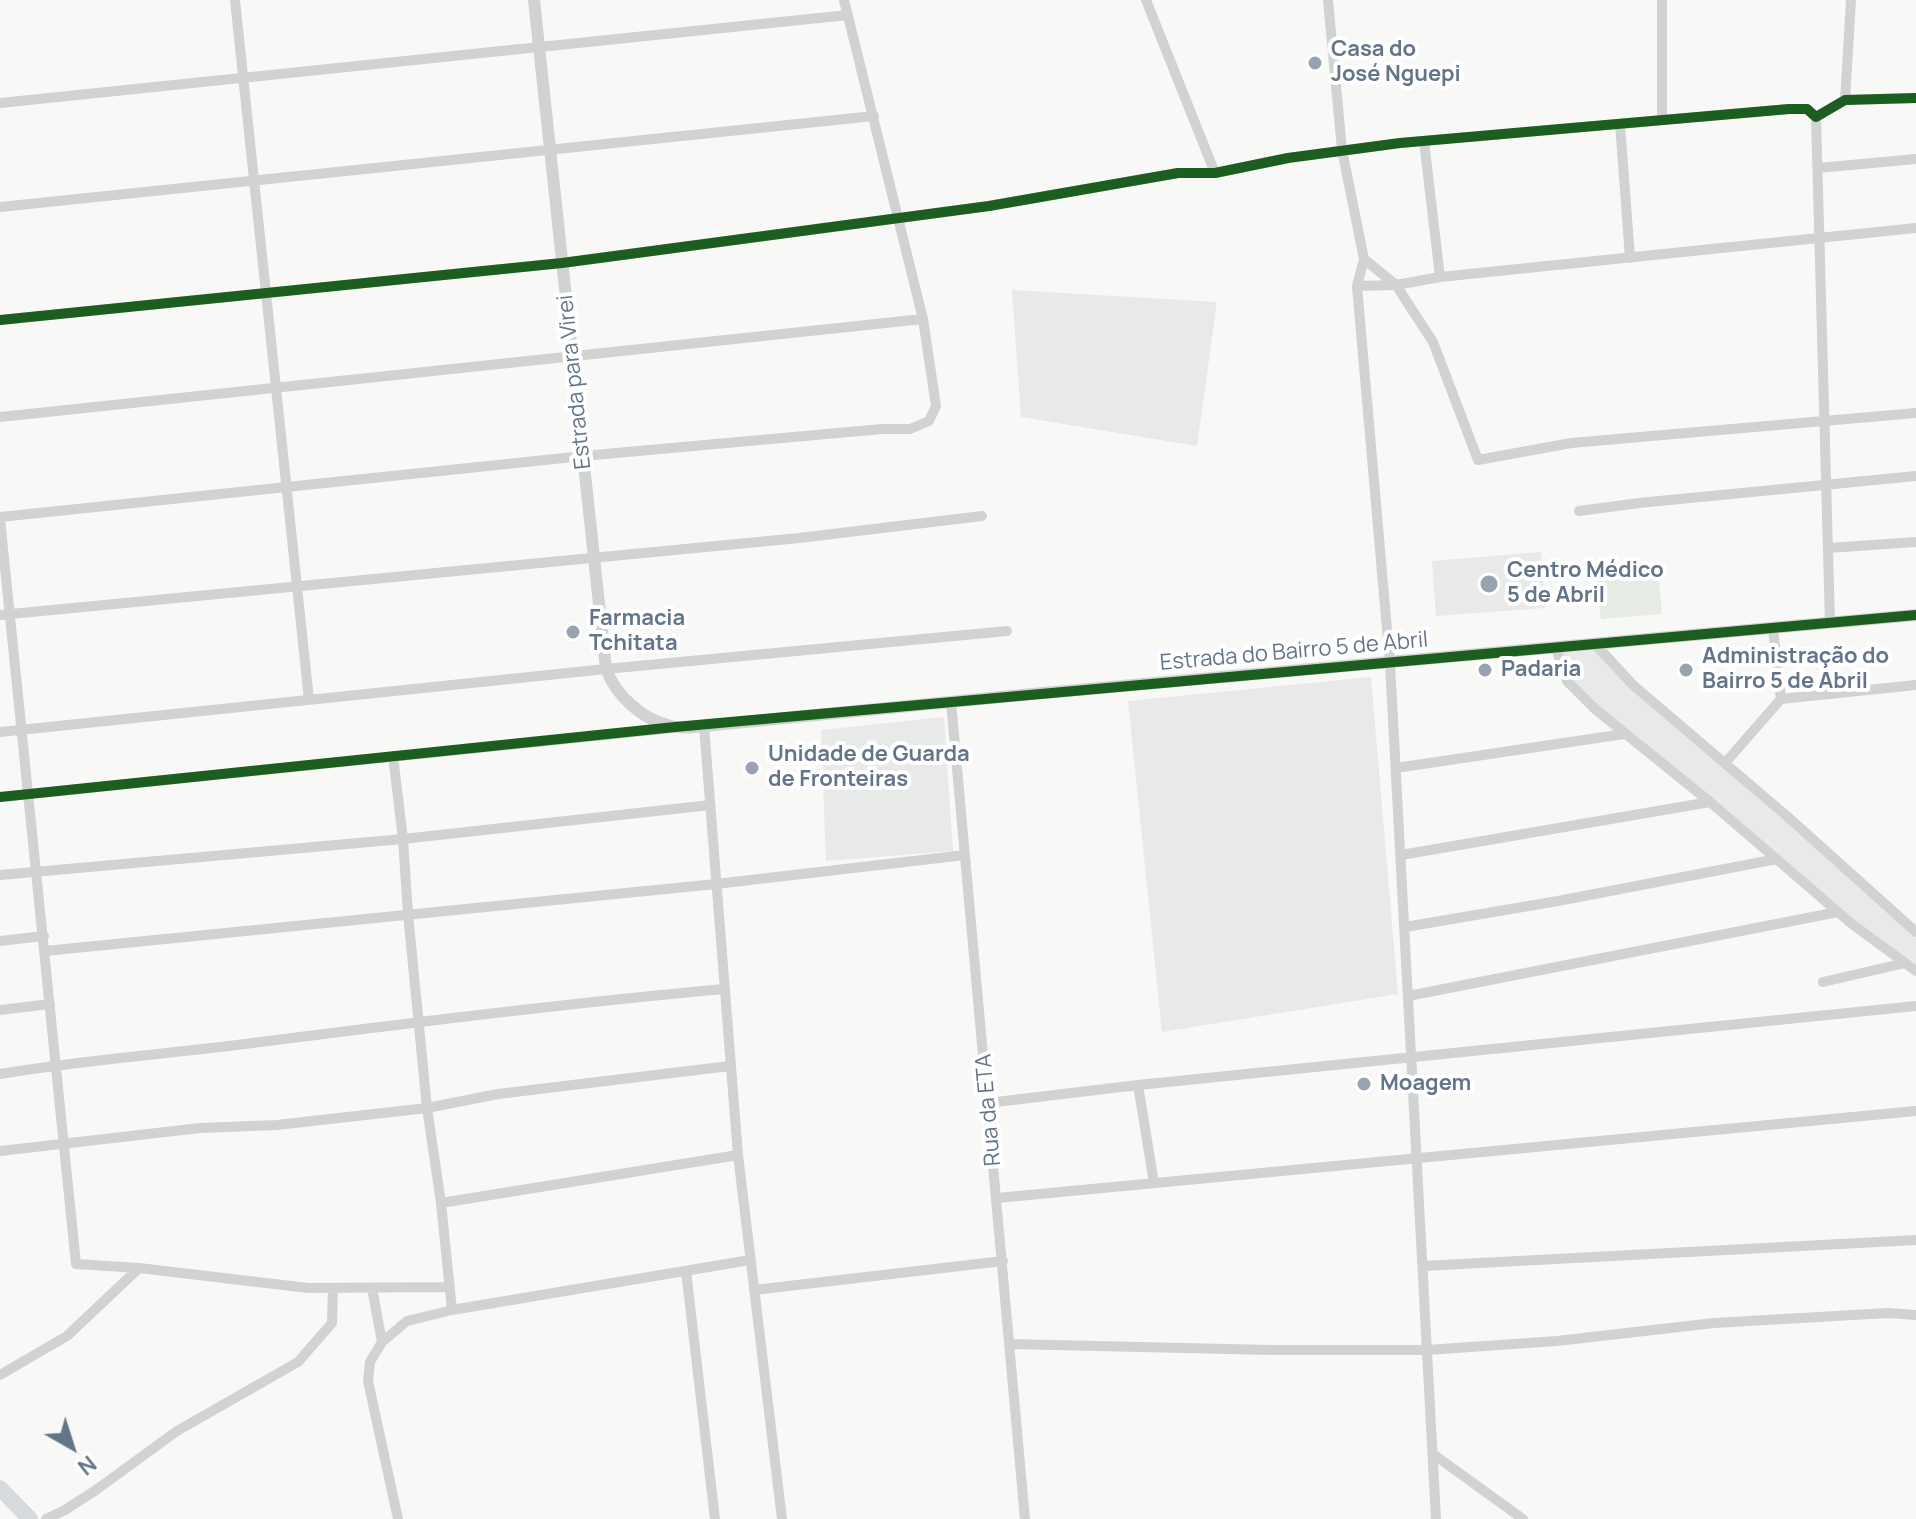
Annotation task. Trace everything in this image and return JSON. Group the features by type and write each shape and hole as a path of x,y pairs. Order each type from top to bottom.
{"street":[{"path":"235,0 309,700"},
{"name":"Estrada para Virei","path":"534,0 606,669 610,681 624,699 656,722 675,727"},
{"path":"450,1287 308,1288 139,1268 76,1264 29,794 5,614 0,518 583,456 910,429 929,421 936,406 923,319 844,0"},
{"path":"1146,0 1215,173"},
{"path":"1328,0 1342,150 1364,259 1357,286 1390,664 1436,1519"},
{"path":"1662,0 1662,120"},
{"path":"1845,100 1851,0"},
{"path":"0,103 848,15"},
{"path":"1816,117 1845,100 1916,98"},
{"path":"0,320 562,263 989,206 1178,173 1215,173 1342,150 1807,109 1816,117 1830,623"},
{"path":"0,207 874,116"},
{"path":"1620,124 1630,258"},
{"path":"1424,141 1440,277"},
{"path":"1818,168 1916,159"},
{"path":"1357,286 1396,285 1440,277 1916,228"},
{"path":"1364,259 1396,285 1433,342 1478,460 1571,443 1916,413"},
{"path":"0,417 923,319"},
{"path":"1579,511 1916,476"},
{"path":"5,614 799,538 982,516"},
{"path":"1828,548 1916,542"},
{"name":"Estrada do Bairro 5 de Abril","path":"675,727 1916,615"},
{"path":"1773,629 1781,699"},
{"path":"0,732 1007,631"},
{"path":"1596,645 1633,685 1916,932"},
{"path":"1556,648 1567,681 1624,734 1710,802 1838,912 1916,971"},
{"path":"1725,763 1781,699 1916,685"},
{"name":"Rua da ETA","path":"951,702 1025,1519"},
{"path":"704,726 738,1155 782,1519"},
{"path":"0,797 675,727"},
{"path":"1396,768 1624,734"},
{"path":"393,756 427,1108 452,1310"},
{"path":"1401,855 1710,802"},
{"path":"0,875 403,839 710,805"},
{"path":"45,951 716,884 965,855"},
{"path":"1405,927 1777,859"},
{"path":"1408,996 1838,912"},
{"path":"0,941 44,936"},
{"path":"1823,982 1905,963"},
{"path":"0,1074 57,1064 188,1051 552,1005 724,989"},
{"path":"0,1010 50,1004"},
{"path":"988,1103 1916,1006"},
{"path":"0,1151 200,1128 277,1125 427,1108 498,1094 730,1066"},
{"path":"1138,1085 1154,1183"},
{"path":"997,1198 1916,1111"},
{"path":"441,1203 738,1155"},
{"path":"1423,1266 1916,1240"},
{"path":"398,1519 368,1381 370,1362 382,1342 407,1321 452,1310 750,1260"},
{"path":"754,1290 1003,1261"},
{"path":"0,1375 67,1336 139,1268"},
{"path":"686,1271 715,1519"},
{"path":"46,1519 96,1490 177,1431 298,1362 332,1323 333,1288"},
{"path":"372,1288 382,1342"},
{"path":"1010,1344 1427,1350 1557,1341 1714,1323 1888,1313 1916,1315"},
{"path":"1433,1454 1523,1519"}],"shaded area":[{"path":"1012,290 1217,302 1197,446 1021,417"},
{"name":"Centro Médico 5 de Abril","path":"1541,552 1545,608 1436,616 1432,561"},
{"path":"1658,571 1662,614 1601,619 1596,578"},
{"path":"1596,645 1916,932 1916,971 1567,681 1556,649"},
{"path":"1371,677 1398,994 1162,1032 1128,701"},
{"path":"944,717 953,851 826,861 821,730"}],"waterway":[{"path":"0,1488 30,1519"}],"cycle path":[{"path":"0,320 562,263 989,206 1178,173 1215,173 1288,158 1400,143 1789,109 1807,109 1816,117 1845,100 1916,98"},
{"path":"0,797 675,727 1916,615"}],"place":[{"name":"Casa do José Nguepi","path":"1315,63"},
{"name":"Centro Médico 5 de Abril","path":"1489,584"},
{"name":"Farmacia Tchitata","path":"573,632"},
{"name":"Padaria","path":"1485,670"},
{"name":"Administração do Bairro 5 de Abril","path":"1686,670"},
{"name":"Unidade de Guarda de Fronteiras","path":"752,768"},
{"name":"Moagem","path":"1364,1084"}]}
